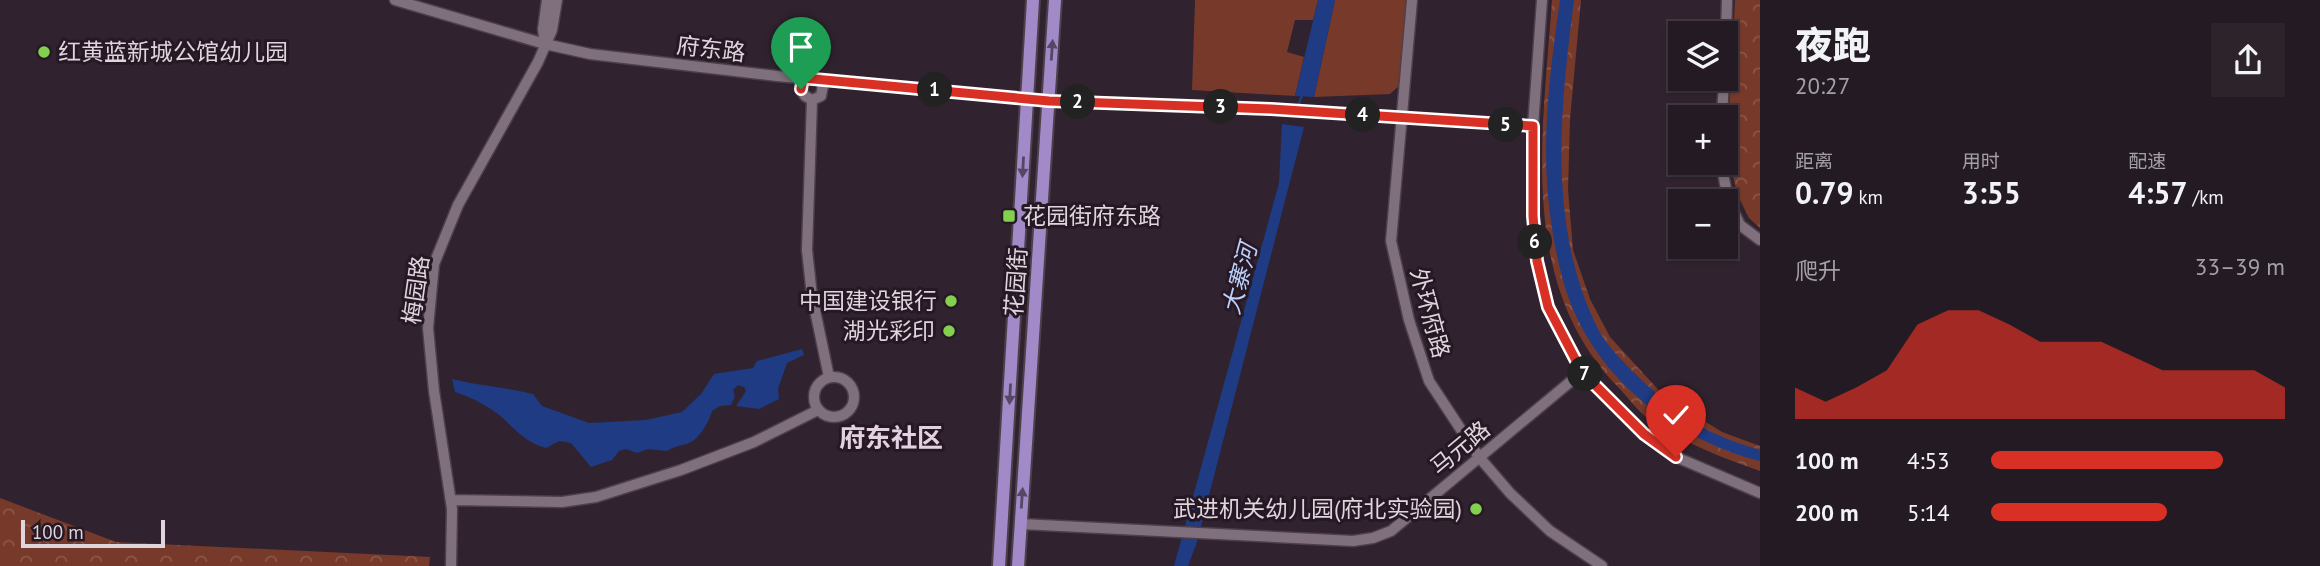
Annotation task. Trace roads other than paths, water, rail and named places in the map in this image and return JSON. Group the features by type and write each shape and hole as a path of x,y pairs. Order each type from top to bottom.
{"main road":[{"name":"花园街","path":"999,566 1033,0"},
{"name":"花园街","path":"1018,566 1055,0"}],"street":[{"name":"府东路","path":"395,0 545,44 590,54 803,78 1049,101 1286,110 1533,126"},
{"name":"梅园路","path":"545,44 543,29 547,0"},
{"name":"梅园路","path":"451,566 451,500 434,391 428,328 435,264 458,205 538,62 552,30 557,0"},
{"name":"外环府路","path":"1412,0 1391,241 1409,320 1429,381 1479,457 1510,493 1550,531 1602,566"},
{"path":"1542,0 1533,126 1533,216 1537,261 1548,307 1582,372 1644,434 1676,457 1760,493"},
{"path":"1726,21 1727,0"},
{"path":"803,78 801,89 805,96 812,100"},
{"path":"812,100 821,96 824,80"},
{"path":"812,100 807,250 812,296 829,377"},
{"path":"1723,175 1728,199 1740,225 1760,240"},
{"name":"马元路","path":"1021,524 1353,541 1373,538 1391,531 1582,372"},
{"path":"829,377 836,377 848,383 854,394 852,407 843,416 830,417 815,405 814,391 829,377"},
{"path":"451,500 562,502 596,497 681,470 754,442 818,410"}],"water":[{"path":"1318,0 1335,0 1314,97 1295,96"},
{"path":"1560,0 1574,0 1562,125 1564,209 1582,290 1598,329 1627,365 1673,408 1712,433 1760,450 1760,461 1701,439 1647,405 1603,360 1585,333 1571,304 1553,237 1546,171 1548,97"},
{"path":"1282,124 1304,127 1197,542 1188,566 1174,566 1279,183"},
{"path":"802,349 804,355 787,363 778,389 779,399 759,409 736,406 746,391 738,385 733,390 735,396 731,405 720,406 712,411 704,429 689,443 667,451 648,449 637,453 626,449 619,451 612,460 591,467 571,443 559,441 546,448 529,441 494,411 455,392 452,379 533,394 542,406 589,423 646,420 682,412 701,394 714,374 753,368 757,361"}],"waterway":[{"name":"大寨河","path":"1297,109 1302,95"}],"place":[{"name":"红黄蓝新城公馆幼儿园","path":"44,52"},
{"name":"花园街府东路","path":"1009,216"},
{"name":"中国建设银行","path":"951,301"},
{"name":"湖光彩印","path":"949,331"},
{"name":"武进机关幼儿园(府北实验园)","path":"1476,509"}],"district":[{"name":"府东社区","path":"891,438"}]}
